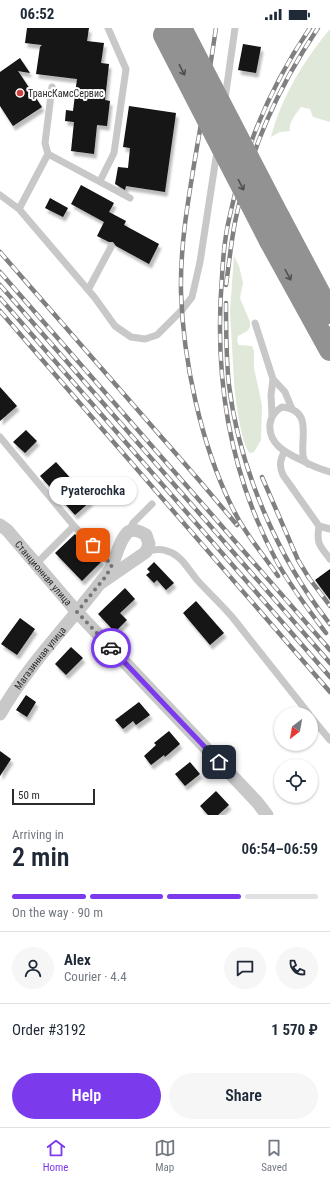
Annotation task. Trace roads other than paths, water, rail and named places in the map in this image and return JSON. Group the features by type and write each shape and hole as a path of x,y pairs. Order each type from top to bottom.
{"highway":[{"path":"169,30 279,217 330,313"},
{"path":"169,30 270,241 330,350"}],"street":[{"name":"Станционная улица","path":"0,525 7,530 77,612 257,802 267,815"},
{"path":"129,531 138,530 146,535 148,544 146,552"},
{"name":"Магазинная улица","path":"0,714 30,668 106,576 123,539 129,531"},
{"name":"Магазинная улица","path":"98,585 146,552"}],"lane":[{"path":"100,181 114,154 126,69 108,28"},
{"path":"0,195 19,209 88,290 115,326 131,337 146,339 157,335 189,303 192,297 200,262 235,28"},
{"path":"19,209 48,154 45,143 52,87"},
{"path":"48,154 130,198"},
{"path":"88,290 111,247"},
{"path":"255,323 272,379 272,416 270,428 276,444 284,452 308,464 330,472"},
{"path":"272,379 285,392 292,408 299,414 303,422 303,455 304,460 308,464"},
{"path":"272,416 275,411 282,407 292,408"},
{"path":"0,437 74,526 112,565"},
{"path":"284,452 280,463 280,469 283,475 319,526 330,529"},
{"path":"129,531 133,523 152,504"},
{"path":"36,564 74,526"},
{"path":"319,526 317,538 318,542 330,560"},
{"path":"146,552 160,549 168,551 180,559 198,581 233,618 303,707"},
{"path":"318,725 330,740"}],"railway":[{"path":"216,28 188,201 182,255 181,292 185,345 203,429 220,481 241,524 278,576"},
{"path":"310,28 283,72 261,118 251,142 236,190 227,230 222,269 220,351 228,423 236,458 247,493 260,527 281,570 326,633"},
{"path":"226,285 235,222 241,195 257,145 278,97 303,51 318,28"},
{"path":"0,252 237,525"},
{"path":"0,272 330,650"},
{"path":"0,285 330,663"},
{"path":"0,298 330,677"},
{"path":"226,303 229,385 234,416 252,480 278,542 311,598 330,624"},
{"path":"0,311 330,692"},
{"path":"262,477 298,560 309,578 330,606"}],"place":[{"name":"ТрансКамсСервис","path":"20,93"},
{"name":"Pyaterochka","path":"93,545"}]}
